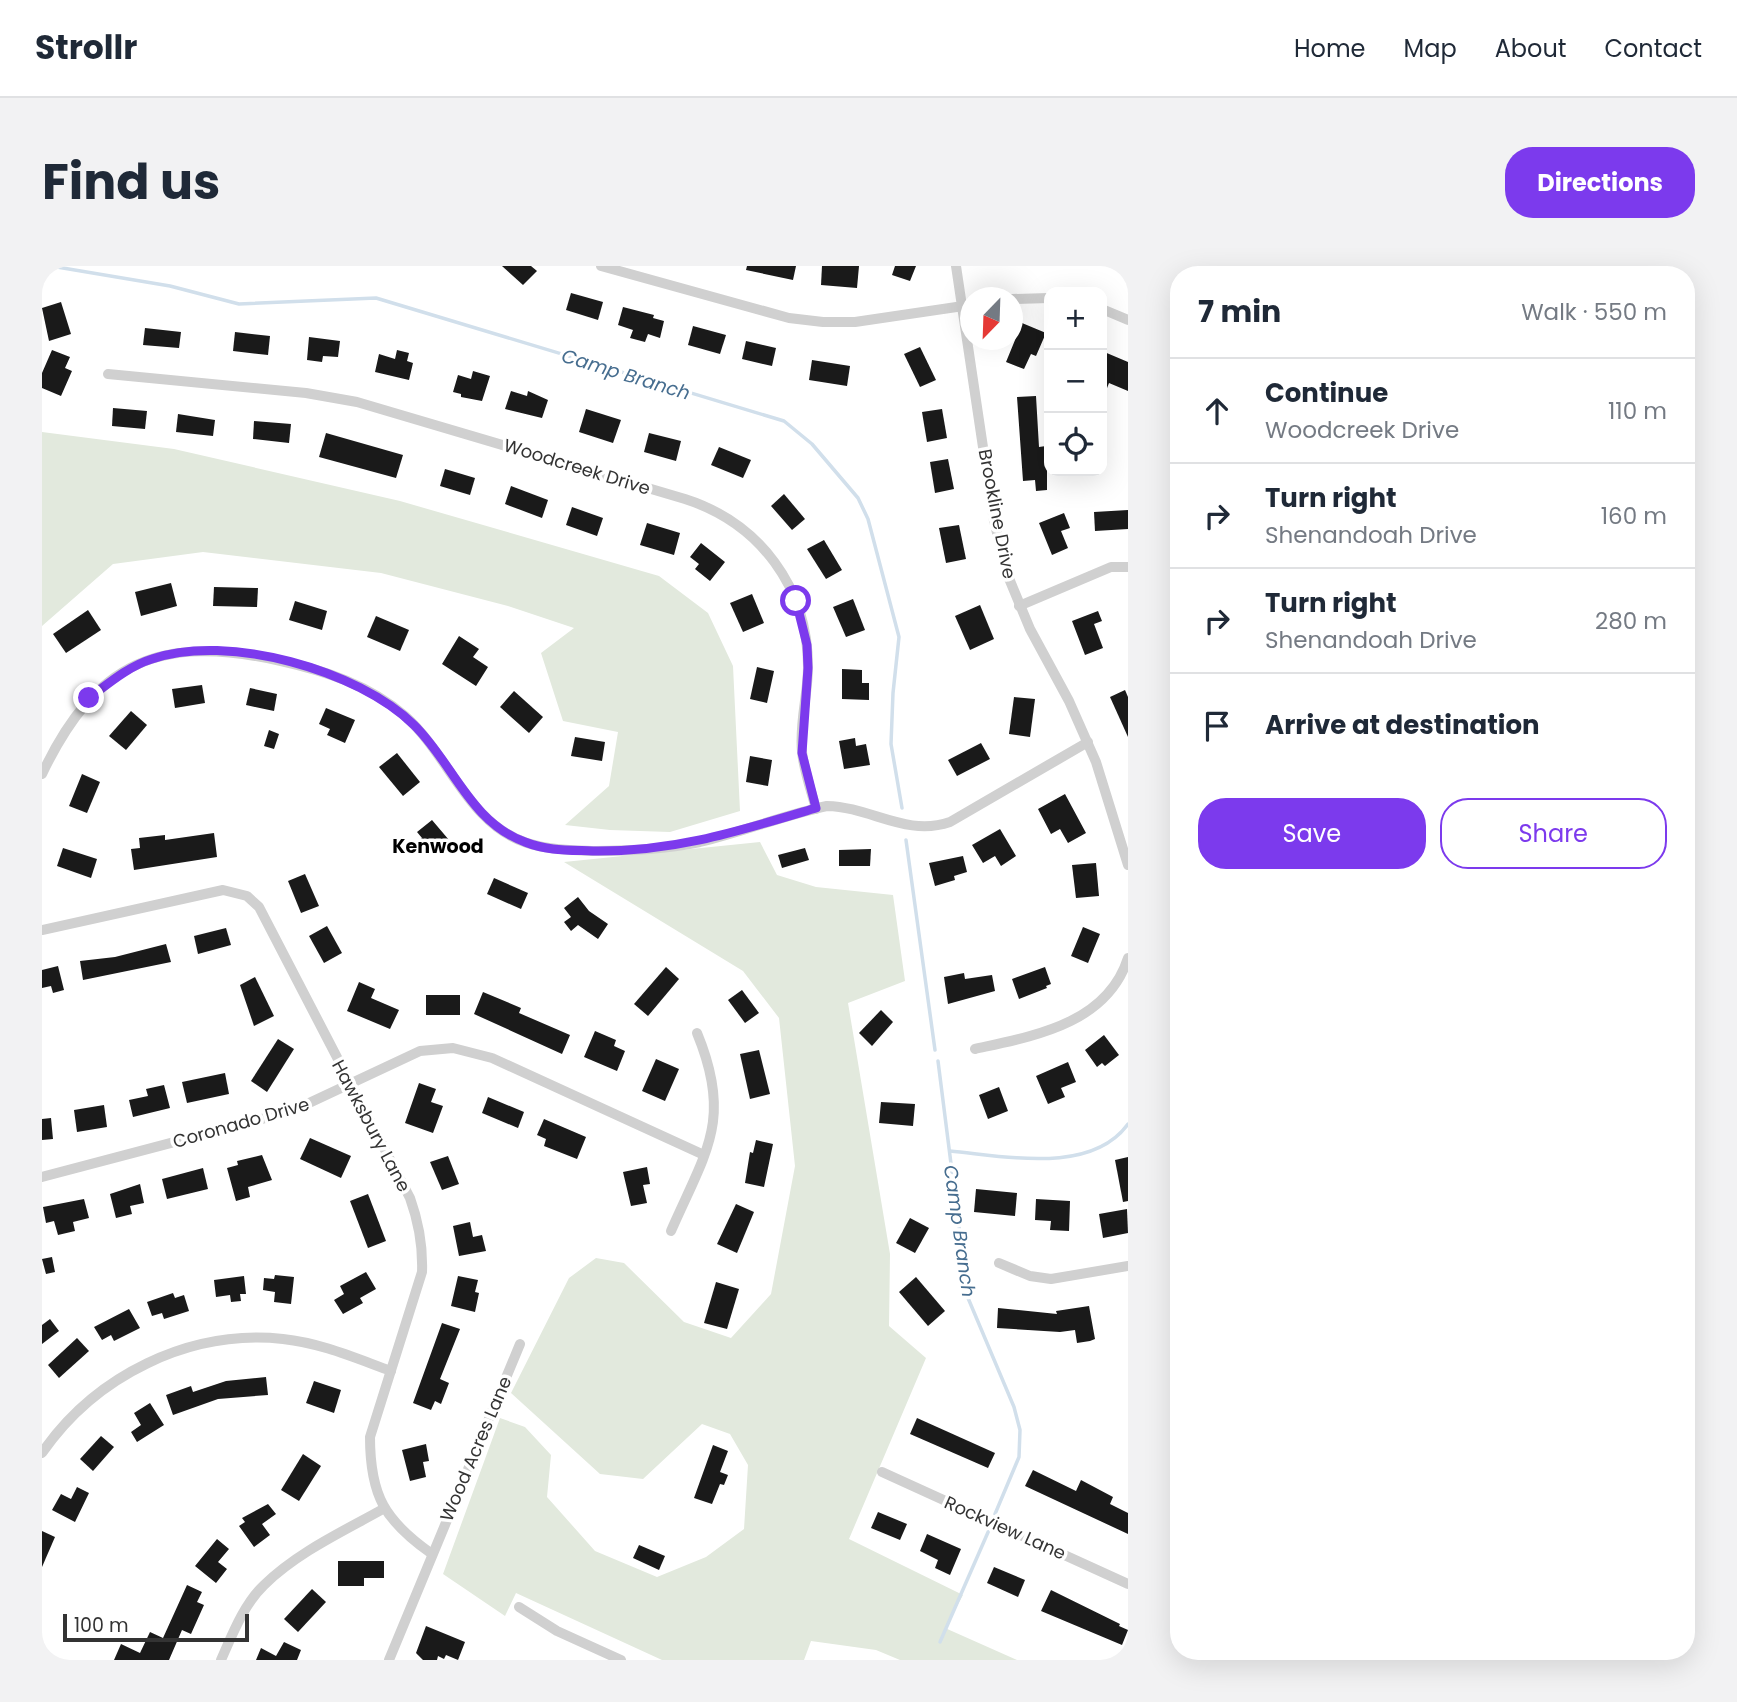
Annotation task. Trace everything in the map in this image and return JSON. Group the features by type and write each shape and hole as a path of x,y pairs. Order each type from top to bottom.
{"street":[{"path":"601,266 789,318 855,322 960,306"},
{"name":"Brookline Drive","path":"956,266 961,287"},
{"path":"1023,299 1044,298"},
{"path":"1107,311 1128,320"},
{"name":"Brookline Drive","path":"972,350 996,531 1019,606 1088,743 1128,865"},
{"name":"Woodcreek Drive","path":"108,374 306,393 357,402 685,499 724,515 771,554 796,601 807,645 808,668 802,753 816,808"},
{"path":"1019,606 1111,567 1128,567"},
{"path":"42,774 69,722 89,698 112,680 151,659 204,650 259,656 322,670 370,691 416,726 435,748 469,799 492,824 524,842 541,847 607,851 679,846 816,808 838,806 898,824 935,827 1088,743"},
{"path":"1116,825 1128,821"},
{"name":"Hawksbury Lane","path":"42,930 78,919 223,890 247,895 259,907 410,1198 419,1221 423,1249 417,1294 370,1437 370,1465 383,1509 401,1531 432,1554"},
{"path":"975,1049 1058,1029 1076,1019 1104,996 1118,979 1128,958"},
{"path":"671,1231 704,1155 715,1122 716,1101 708,1060 697,1033"},
{"name":"Coronado Drive","path":"42,1177 292,1111 420,1051 436,1048 472,1051 704,1155"},
{"path":"999,1263 1030,1276 1051,1279 1128,1266"},
{"path":"42,1453 73,1417 118,1378 146,1363 201,1345 256,1337 285,1339 335,1350 391,1371"},
{"name":"Wood Acres Lane","path":"389,1660 520,1344"},
{"name":"Rockview Lane","path":"882,1472 1128,1584"},
{"path":"221,1660 236,1627 262,1586 302,1554 383,1509"},
{"path":"519,1607 557,1631 621,1660"}],"shaded area":[{"path":"42,432 174,449 400,501 659,576 708,613 733,666 740,811 670,832 565,825 609,786 618,732 563,721 541,653 574,628 508,606 381,573 203,552 113,564 42,626"},
{"path":"760,842 777,875 816,887 893,895 905,981 848,1003 890,1254 889,1326 926,1358 849,1539 963,1595 945,1628 1017,1660 900,1660 876,1650 811,1641 804,1660 662,1660 516,1593 505,1616 443,1574 500,1418 525,1427 551,1455 547,1497 595,1551 657,1577 706,1557 744,1529 748,1465 730,1434 702,1424 643,1479 600,1474 511,1393 569,1278 596,1258 624,1263 684,1322 731,1338 771,1294 795,1166 779,1018 743,971 564,862"}],"building":[{"path":"502,266 531,266 537,271 523,285"},
{"path":"747,266 796,266 793,280 746,270"},
{"path":"822,266 859,266 857,288 821,285"},
{"path":"895,266 916,266 910,281 892,275"},
{"path":"571,293 603,302 598,320 566,310"},
{"path":"61,302 71,334 49,341 42,308"},
{"path":"623,307 654,315 653,318 664,321 660,338 648,334 645,342 630,338 633,330 618,325"},
{"path":"1023,323 1044,332 1036,356 1031,354 1024,369 1006,362 1011,350 1023,350"},
{"path":"693,326 726,335 720,354 688,345"},
{"path":"145,328 181,332 179,348 143,345"},
{"path":"235,332 270,336 268,355 233,351"},
{"path":"309,337 340,341 338,357 323,356 322,362 307,360"},
{"path":"746,341 776,348 772,366 742,359"},
{"path":"920,347 936,380 920,387 904,354"},
{"path":"52,350 70,357 65,368 72,371 61,396 42,388 42,373"},
{"path":"397,350 409,353 407,361 413,363 409,380 375,372 379,354 395,359"},
{"path":"1107,353 1128,362 1128,391 1109,383 1107,388"},
{"path":"812,360 850,366 847,386 809,380"},
{"path":"473,371 490,376 482,401 461,397 461,394 453,392 458,375 471,379"},
{"path":"511,391 527,396 528,391 548,400 542,418 505,409"},
{"path":"1036,396 1039,447 1044,446 1047,490 1036,491 1035,480 1023,481 1017,397"},
{"path":"113,408 147,411 145,429 112,426"},
{"path":"586,409 621,420 613,443 579,432"},
{"path":"942,409 947,438 927,442 922,412"},
{"path":"178,414 215,420 213,436 176,432"},
{"path":"254,421 291,424 289,443 253,439"},
{"path":"326,433 403,455 396,478 319,457"},
{"path":"649,433 681,441 676,461 644,452"},
{"path":"719,447 751,460 743,478 711,465"},
{"path":"948,459 954,489 935,493 930,462"},
{"path":"445,469 475,478 470,495 440,486"},
{"path":"511,486 548,500 542,518 505,504"},
{"path":"784,494 805,519 792,530 771,506"},
{"path":"572,507 603,518 597,536 566,525"},
{"path":"1128,510 1128,529 1095,531 1094,512"},
{"path":"1064,513 1070,528 1061,531 1068,548 1052,555 1039,523"},
{"path":"647,523 680,533 674,555 640,545"},
{"path":"959,525 966,559 946,563 939,528"},
{"path":"824,540 842,570 826,579 807,549"},
{"path":"701,543 725,562 710,581 695,569 699,564 690,557"},
{"path":"171,583 177,606 141,616 135,592"},
{"path":"214,587 258,588 257,607 213,606"},
{"path":"752,594 764,623 743,632 730,603"},
{"path":"853,599 865,630 846,637 833,607"},
{"path":"295,601 327,611 322,630 289,620"},
{"path":"980,605 994,639 970,650 955,616"},
{"path":"88,610 101,630 66,653 53,634"},
{"path":"1098,611 1102,621 1094,624 1103,648 1085,655 1072,621"},
{"path":"376,616 409,630 400,651 367,637"},
{"path":"459,636 479,649 473,657 488,667 476,686 442,664"},
{"path":"757,667 774,671 767,703 750,699"},
{"path":"842,669 862,670 862,683 869,683 869,700 842,699"},
{"path":"202,685 205,703 175,708 172,689"},
{"path":"250,688 277,694 274,711 246,705"},
{"path":"1125,690 1128,697 1128,737 1110,697"},
{"path":"514,691 543,717 529,733 500,707"},
{"path":"1014,697 1035,699 1030,737 1009,734"},
{"path":"326,708 355,720 345,743 327,735 330,729 319,724"},
{"path":"131,711 147,725 126,750 109,736"},
{"path":"269,730 279,734 274,749 264,746"},
{"path":"575,737 605,742 602,761 571,756"},
{"path":"855,738 856,746 866,744 870,765 844,769 839,741"},
{"path":"981,743 990,759 957,776 948,760"},
{"path":"397,753 420,782 403,796 379,767"},
{"path":"750,756 772,760 768,786 746,782"},
{"path":"82,774 100,782 87,813 69,806"},
{"path":"1065,794 1086,833 1068,843 1060,829 1051,834 1038,809"},
{"path":"432,820 449,840 433,853 429,848 423,853 415,844 422,838 417,832"},
{"path":"1000,829 1016,856 1001,866 995,856 983,863 972,845"},
{"path":"214,833 217,857 134,870 131,849 140,848 139,838 165,835 165,840"},
{"path":"63,848 97,859 91,878 57,866"},
{"path":"805,848 809,860 782,868 778,855"},
{"path":"871,849 870,866 839,866 839,850"},
{"path":"963,856 967,872 954,876 955,880 935,886 929,863"},
{"path":"1096,863 1099,896 1076,898 1072,865"},
{"path":"305,874 319,906 301,913 288,881"},
{"path":"494,878 528,893 521,909 487,894"},
{"path":"578,897 589,911 608,924 598,939 578,925 571,931 564,922 571,917 564,908"},
{"path":"327,926 342,953 324,963 309,936"},
{"path":"1083,927 1100,934 1088,963 1071,956"},
{"path":"226,928 231,945 198,954 194,936"},
{"path":"166,944 171,962 83,980 80,961 115,957"},
{"path":"58,966 64,990 53,993 51,986 42,988 42,970"},
{"path":"666,967 679,979 648,1016 634,1004"},
{"path":"1045,967 1051,984 1019,999 1012,979"},
{"path":"964,973 965,979 992,975 995,991 948,1004 944,977"},
{"path":"255,977 274,1016 254,1026 240,985"},
{"path":"359,982 375,989 371,998 399,1010 390,1029 347,1011"},
{"path":"742,990 759,1013 745,1023 728,1000"},
{"path":"483,992 521,1008 519,1013 570,1035 562,1054 474,1014"},
{"path":"426,995 460,995 460,1015 426,1015"},
{"path":"881,1010 893,1022 872,1046 859,1033"},
{"path":"595,1031 616,1040 614,1046 625,1051 617,1071 584,1057"},
{"path":"1104,1035 1119,1055 1105,1066 1102,1063 1097,1067 1085,1050"},
{"path":"278,1039 294,1049 267,1092 251,1081"},
{"path":"759,1050 770,1094 750,1099 740,1054"},
{"path":"656,1059 679,1069 665,1101 642,1091"},
{"path":"1068,1062 1076,1082 1061,1088 1065,1097 1048,1104 1036,1076"},
{"path":"225,1073 229,1094 187,1103 182,1082"},
{"path":"419,1083 436,1089 431,1102 443,1106 433,1133 405,1123"},
{"path":"164,1085 170,1108 133,1117 129,1100 148,1096 146,1089"},
{"path":"999,1087 1008,1111 988,1119 979,1095"},
{"path":"488,1097 524,1112 518,1128 482,1113"},
{"path":"881,1102 915,1104 913,1126 879,1123"},
{"path":"104,1105 107,1127 77,1132 74,1110"},
{"path":"51,1118 53,1139 42,1140 42,1119"},
{"path":"544,1119 586,1137 577,1159 544,1146 546,1139 537,1135"},
{"path":"310,1138 351,1156 341,1178 300,1159"},
{"path":"756,1140 773,1144 764,1187 745,1183 750,1152 753,1153"},
{"path":"262,1155 272,1180 248,1187 250,1197 236,1201 227,1168 238,1165 237,1161"},
{"path":"448,1156 459,1184 442,1190 430,1162"},
{"path":"1128,1157 1128,1201 1123,1202 1115,1160"},
{"path":"647,1167 650,1184 643,1185 647,1203 631,1206 623,1172"},
{"path":"203,1168 208,1189 167,1199 162,1179"},
{"path":"140,1184 144,1203 130,1206 132,1214 116,1218 110,1194"},
{"path":"976,1189 1017,1193 1015,1216 974,1212"},
{"path":"368,1194 386,1241 368,1248 350,1201"},
{"path":"84,1199 89,1218 73,1222 75,1231 58,1235 54,1221 46,1223 43,1207"},
{"path":"1036,1199 1070,1201 1069,1231 1050,1230 1051,1221 1035,1220"},
{"path":"736,1204 754,1212 737,1253 717,1244"},
{"path":"1127,1209 1128,1233 1103,1238 1099,1214"},
{"path":"910,1218 929,1228 915,1253 896,1243"},
{"path":"470,1222 473,1237 482,1235 486,1251 459,1256 453,1226"},
{"path":"52,1257 55,1272 46,1274 42,1259"},
{"path":"366,1272 376,1289 360,1298 363,1303 343,1314 334,1300 344,1294 340,1286"},
{"path":"275,1275 294,1277 291,1304 274,1302 275,1292 263,1290 264,1278 274,1279"},
{"path":"244,1276 246,1294 240,1294 241,1301 231,1302 230,1295 216,1297 214,1280"},
{"path":"458,1276 478,1280 475,1292 479,1293 475,1312 451,1306"},
{"path":"916,1277 945,1311 928,1326 899,1292"},
{"path":"716,1282 739,1289 727,1329 704,1323"},
{"path":"173,1293 175,1298 184,1295 189,1311 164,1319 162,1313 152,1316 147,1302"},
{"path":"1089,1306 1095,1339 1090,1341 1077,1343 1075,1330 1060,1332 997,1328 998,1308 1057,1314 1056,1311"},
{"path":"129,1309 140,1328 114,1341 111,1335 102,1340 94,1327"},
{"path":"50,1319 59,1331 42,1344 42,1325"},
{"path":"442,1323 460,1329 440,1379 449,1383 441,1404 435,1401 431,1410 413,1403"},
{"path":"77,1338 89,1351 59,1378 48,1365"},
{"path":"266,1377 268,1395 218,1399 173,1415 166,1395 191,1386 193,1392 226,1381"},
{"path":"314,1381 341,1390 334,1413 306,1403"},
{"path":"150,1403 164,1425 137,1442 131,1432 141,1425 134,1413"},
{"path":"917,1418 995,1453 988,1468 910,1434"},
{"path":"101,1436 114,1447 93,1471 80,1459"},
{"path":"426,1444 429,1461 423,1462 426,1477 410,1481 402,1450"},
{"path":"713,1445 728,1451 720,1472 728,1475 724,1485 720,1484 712,1504 694,1498"},
{"path":"303,1454 321,1466 299,1501 281,1490"},
{"path":"1033,1470 1076,1491 1081,1480 1113,1497 1110,1504 1128,1513 1128,1534 1025,1486"},
{"path":"77,1487 89,1493 75,1522 52,1510 61,1494 71,1499"},
{"path":"268,1504 276,1514 262,1524 270,1535 254,1547 239,1526 245,1522 242,1518"},
{"path":"878,1512 907,1524 900,1540 871,1528"},
{"path":"42,1531 55,1537 42,1567"},
{"path":"927,1534 961,1549 950,1575 935,1568 938,1560 920,1551"},
{"path":"217,1539 229,1549 218,1562 227,1569 216,1583 195,1566"},
{"path":"639,1545 665,1556 659,1570 633,1558"},
{"path":"338,1561 384,1561 384,1578 364,1578 364,1586 338,1586"},
{"path":"994,1567 1025,1580 1018,1597 987,1583"},
{"path":"187,1585 202,1592 197,1602 204,1605 191,1634 182,1630 169,1660 114,1660 121,1644 140,1653 150,1632 163,1638"},
{"path":"312,1589 326,1602 298,1632 284,1619"},
{"path":"1051,1590 1128,1630 1122,1645 1041,1611"},
{"path":"426,1626 465,1642 458,1660 446,1655 444,1659 438,1656 437,1660 423,1660 416,1653"},
{"path":"284,1642 301,1650 297,1660 256,1660 261,1648 276,1656"}],"waterway":[{"name":"Camp Branch","path":"51,266 170,286 239,304 376,298 784,421 812,444 858,498 868,519 899,637 891,744 902,808"},
{"name":"Camp Branch","path":"906,840 935,1050"},
{"name":"Camp Branch","path":"938,1061 968,1298 1014,1407 1020,1430 1019,1457 995,1514"},
{"path":"950,1151 1021,1158 1070,1156 1092,1150 1112,1140 1128,1124"},
{"name":"Camp Branch","path":"940,1642 989,1530"}],"district":[{"name":"Kenwood","path":"438,846"}],"route":[{"path":"89,698 131,668 178,652 230,651 322,670 370,691 402,714 435,748 480,812 492,824 524,842 564,850 607,851 679,846 816,808 802,753 801,729 808,668 807,645 796,601"}]}
